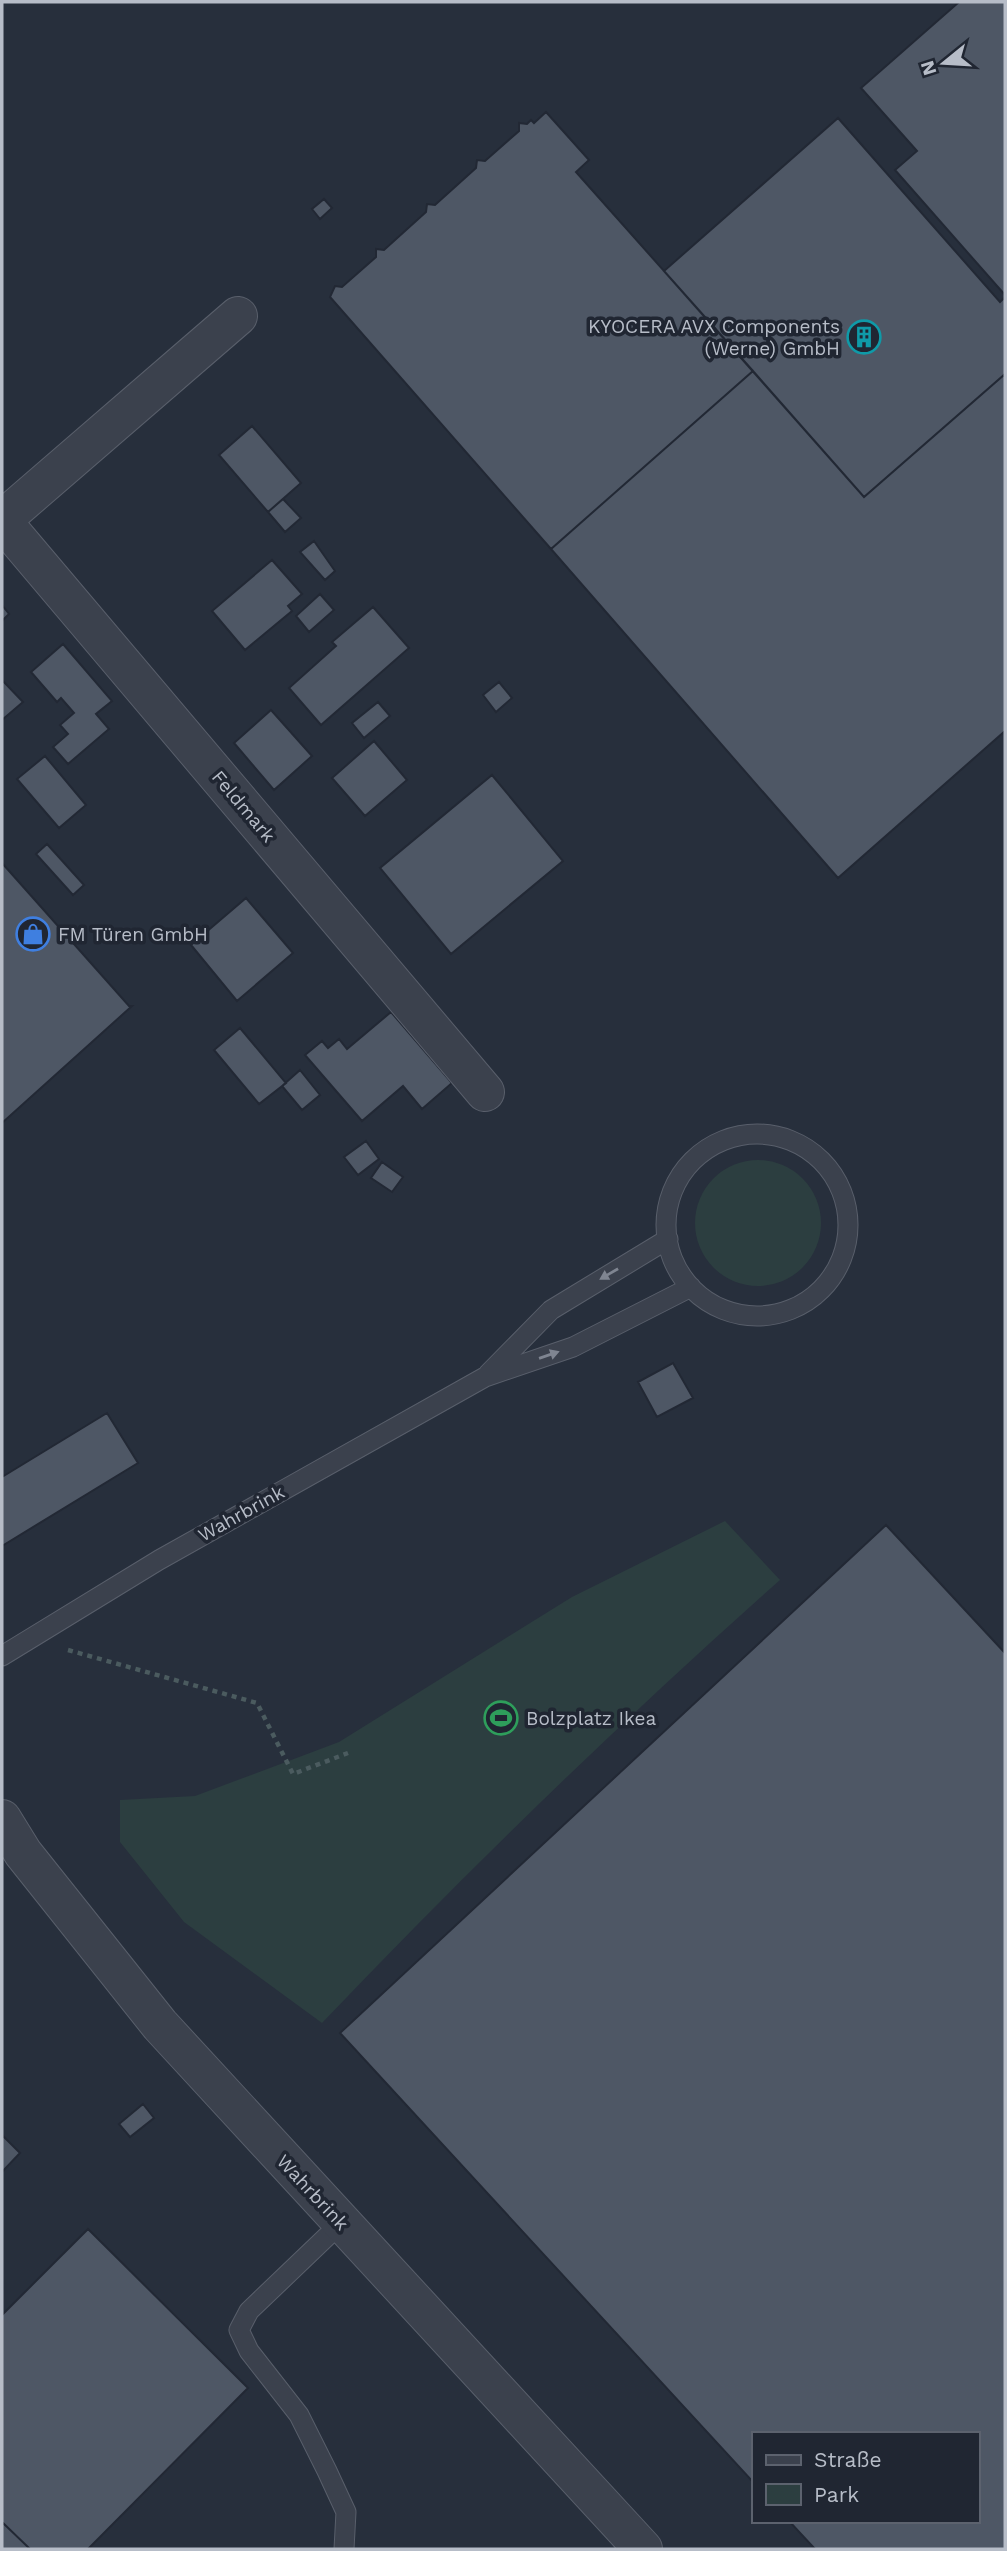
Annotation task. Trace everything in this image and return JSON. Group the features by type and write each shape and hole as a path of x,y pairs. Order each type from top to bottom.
{"street":[{"name":"Feldmark","path":"237,316 2,521 485,1092"},
{"name":"Wahrbrink","path":"2,1819 23,1853 160,2025 643,2549"}],"lane":[{"path":"744,1134 766,1134 788,1139 817,1156 838,1181 846,1202 846,1246 826,1285 810,1300 791,1310 748,1315 727,1311 708,1301 691,1287 678,1270 668,1240 668,1205 675,1184 688,1166 704,1150 723,1140 744,1134"},
{"name":"Wahrbrink","path":"485,1377 551,1310 668,1240"},
{"name":"Wahrbrink","path":"2,1656 159,1560 485,1377 573,1347 691,1287"},
{"path":"342,2222 248,2311 239,2330 248,2351 299,2415 327,2471 346,2512 344,2549"}],"path":[{"path":"42,1630 70,1651 257,1703 293,1774 348,1753"}],"green space":[{"path":"758,1160 782,1165 802,1179 816,1199 821,1223 816,1247 802,1267 782,1281 758,1286 734,1281 714,1267 700,1247 695,1223 700,1199 714,1179 734,1165"},
{"path":"725,1521 780,1580 546,1797 322,2023 184,1922 120,1842 120,1800 195,1796 339,1742 572,1597"}],"building":[{"path":"959,2 1005,2 1005,295 895,170 917,151 861,88"},
{"path":"546,112 589,160 576,172 753,371 551,549 330,297 335,286 342,287 376,257 376,249 384,250 426,212 427,204 435,205 476,168 477,160 485,161 519,131 519,123 527,124 531,120 534,123"},
{"name":"KYOCERA AVX Components (Werne) GmbH","path":"838,118 1000,302 1005,297 1005,374 864,497 664,271"},
{"path":"324,199 332,208 320,219 312,209"},
{"path":"753,371 864,497 1005,374 1005,731 838,878 551,549"},
{"path":"252,426 301,483 268,512 219,455"},
{"path":"283,499 301,518 285,532 268,512"},
{"path":"314,541 335,571 325,580 300,552"},
{"path":"272,560 302,594 288,606 292,611 245,650 212,611"},
{"path":"320,594 334,610 309,632 296,616"},
{"path":"2,605 9,614 2,621"},
{"path":"373,607 409,648 321,725 289,688 336,646 332,642"},
{"path":"63,644 112,701 96,714 109,729 68,764 53,747 68,734 60,725 74,713 61,698 57,702 31,672"},
{"path":"2,680 23,702 2,720"},
{"path":"499,682 512,698 496,712 483,695"},
{"path":"378,702 390,716 364,738 352,723"},
{"path":"271,710 312,756 274,790 234,743"},
{"path":"374,741 407,780 365,816 332,778"},
{"path":"45,756 86,805 59,828 17,779"},
{"path":"492,775 563,861 451,954 380,868"},
{"path":"47,844 84,885 73,895 36,854"},
{"name":"FM Türen GmbH","path":"2,863 129,1006 132,1006 2,1123"},
{"path":"246,898 293,953 237,1001 191,945"},
{"path":"391,1012 452,1083 422,1109 403,1086 362,1121 305,1055 322,1041 328,1048 339,1039 347,1049"},
{"path":"240,1028 286,1083 259,1104 214,1050"},
{"path":"300,1070 320,1095 302,1110 282,1086"},
{"path":"366,1141 379,1159 358,1175 344,1157"},
{"path":"382,1162 403,1177 392,1192 371,1178"},
{"path":"673,1363 693,1398 657,1417 638,1382"},
{"path":"107,1413 138,1463 2,1546 2,1477"},
{"path":"886,1525 1005,1653 1005,2549 815,2549 791,2523 979,2523 979,2432 752,2432 752,2481 340,2033"},
{"path":"143,2104 154,2118 130,2137 119,2124"},
{"path":"2,2135 20,2153 2,2172"},
{"path":"88,2229 248,2388 88,2549 30,2549 2,2522 2,2315"},
{"path":"2,2522 30,2549 2,2549"}],"place":[{"name":"KYOCERA AVX Components (Werne) GmbH","path":"864,337"},
{"name":"FM Türen GmbH","path":"33,934"},
{"name":"Bolzplatz Ikea","path":"501,1718"}]}
